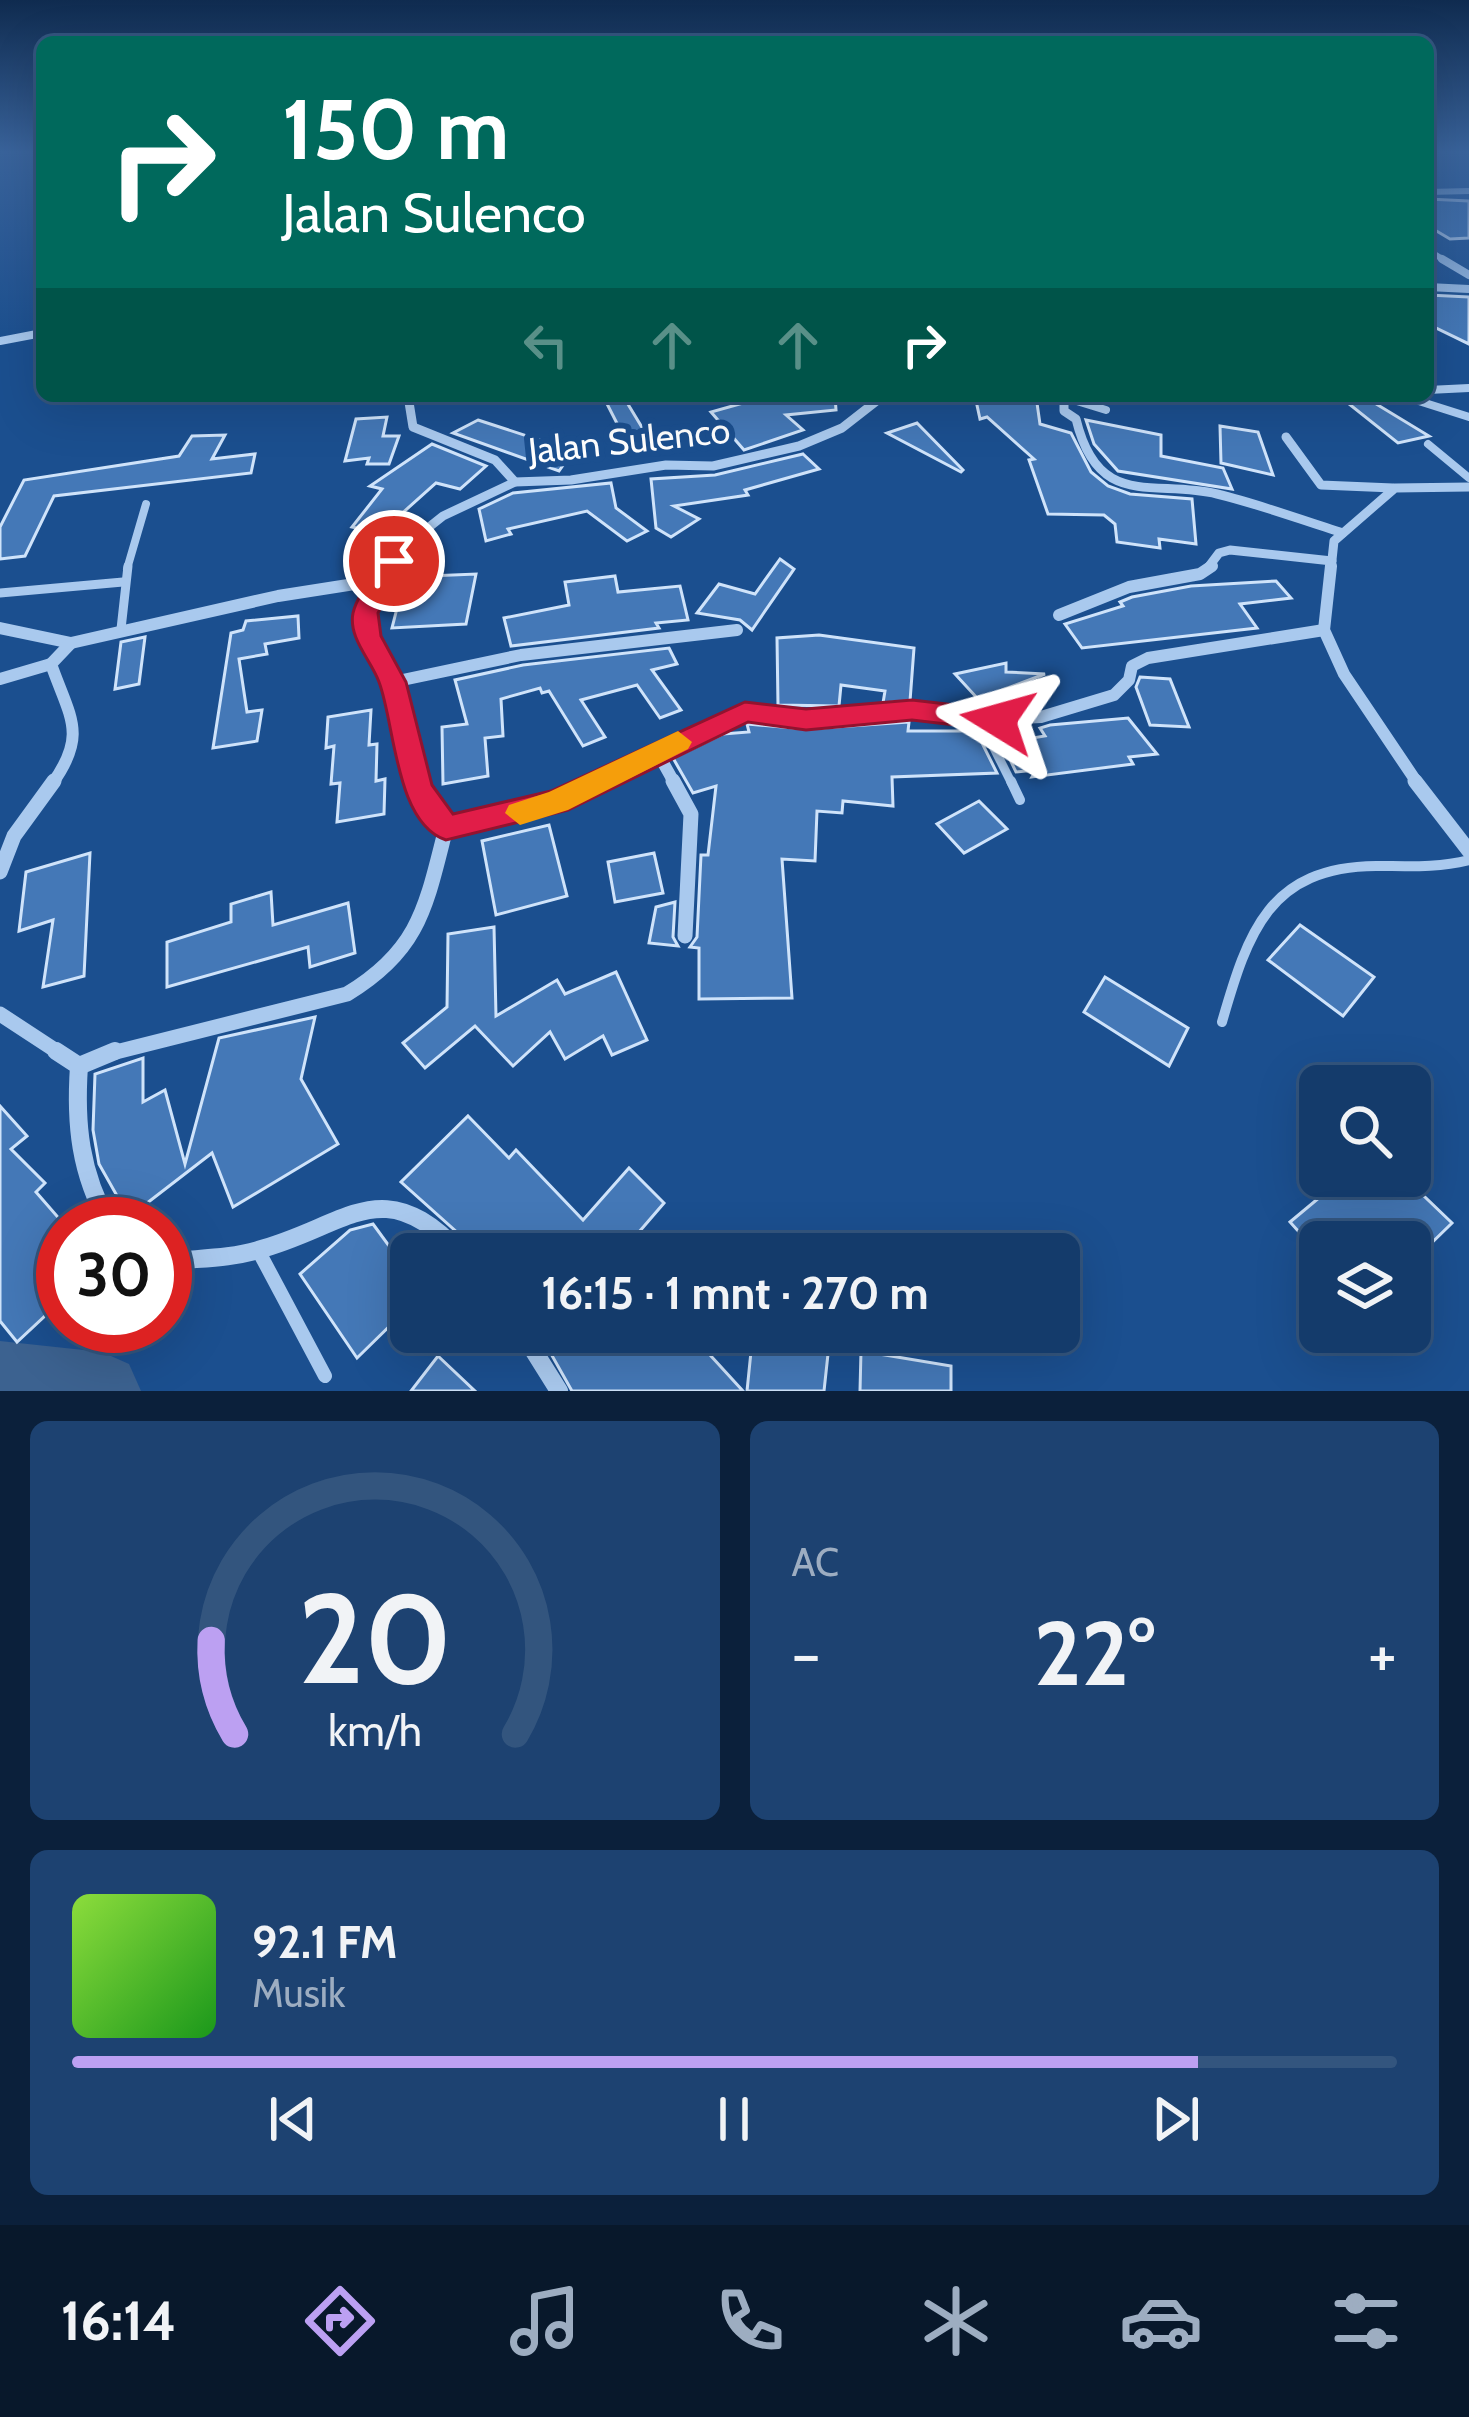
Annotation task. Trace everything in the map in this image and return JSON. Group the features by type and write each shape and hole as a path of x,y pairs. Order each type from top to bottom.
{"street":[{"path":"1434,253 1466,271"},
{"path":"1434,287 1469,290"},
{"path":"0,341 36,334"},
{"path":"1434,390 1469,388"},
{"path":"409,402 413,427 424,437 508,466 515,482"},
{"name":"Jalan Sulenco","path":"446,828 418,788 393,682 368,636 366,613 380,580 414,539 443,517 515,482 571,480 666,465 713,466 799,446 842,428 875,402"},
{"path":"1065,402 1064,411 1076,419 1084,452 1127,486 1211,494 1343,533"},
{"path":"1286,437 1321,485 1469,487"},
{"path":"1395,488 1334,542 1324,630 1344,674 1390,748 1469,850"},
{"path":"1059,615 1129,587 1200,574 1216,564 1219,553 1230,550 1332,561"},
{"path":"0,679 51,664 71,644 121,629 380,580"},
{"path":"0,628 71,644"},
{"path":"393,682 511,655 737,630"},
{"path":"79,1066 131,1044 347,994 376,979 401,960 418,929 446,828 558,802 656,750 745,712 806,719 912,710 980,720 1040,717 1114,695 1129,680 1132,666 1148,658 1324,630"},
{"path":"0,872 14,836 74,755 77,737 51,664"},
{"path":"656,750 691,814 685,936"},
{"path":"0,1014 79,1066"},
{"path":"79,1066 74,1120 82,1169 96,1197"},
{"path":"192,1259 259,1250 359,1210 388,1206 409,1208 437,1223 445,1233"},
{"path":"535,1353 559,1391"}],"lane":[{"path":"1081,402 1106,410"},
{"path":"1422,402 1469,417"},
{"path":"1429,444 1469,478"},
{"path":"121,629 124,582 146,504"},
{"path":"0,593 124,582"},
{"path":"980,720 1020,800"},
{"path":"1222,1022 1255,921 1279,892 1335,870 1375,866 1424,872 1469,860"},
{"path":"259,1250 325,1376"}],"building":[{"path":"1434,217 1469,217 1469,238 1450,239 1434,230"},
{"path":"1434,295 1469,297 1469,344 1434,327"},
{"path":"606,402 627,402 649,439 627,443"},
{"path":"747,402 835,402 836,410 786,415 803,430 744,450 711,412"},
{"path":"976,402 1037,402 1040,424 1071,433 1091,472 1108,486 1130,494 1192,499 1196,544 1159,539 1160,548 1117,542 1115,524 1104,515 1048,514 1029,460 1034,459 987,417 980,419"},
{"path":"1347,402 1373,402 1429,436 1398,443"},
{"path":"387,417 383,436 399,436 389,464 367,464 369,458 345,461 356,419"},
{"path":"478,420 573,451 559,471 453,433"},
{"path":"1086,420 1161,435 1161,456 1223,468 1232,489 1118,471 1094,444"},
{"path":"917,423 963,470 961,472 887,433"},
{"path":"1220,426 1258,432 1273,475 1221,463"},
{"path":"225,435 212,459 255,454 251,473 54,496 25,556 0,559 0,527 24,480 179,456 192,436"},
{"path":"432,444 486,466 460,489 436,483 380,533 352,527 382,489 370,486"},
{"path":"803,454 819,469 745,490 748,495 674,506 699,519 671,537 656,528 651,479 715,475"},
{"path":"611,483 616,508 647,531 627,541 587,511 508,529 511,534 486,541 479,509 513,493"},
{"path":"780,559 794,569 752,630 740,620 697,613 719,584 755,594"},
{"path":"476,574 466,624 392,628 405,577"},
{"path":"615,576 618,592 680,586 688,620 656,623 659,628 511,646 504,618 569,605 565,582"},
{"path":"1276,581 1291,598 1240,604 1257,628 1082,648 1065,624 1123,606 1120,602 1132,597 1191,586"},
{"path":"298,616 299,638 265,644 267,654 239,659 247,712 262,710 257,741 213,748 231,633 243,630 246,621"},
{"path":"819,635 914,648 910,701 883,703 885,691 841,685 839,706 778,705 777,638"},
{"path":"145,637 139,684 115,689 121,642"},
{"path":"669,648 677,664 652,670 681,710 660,718 637,685 581,700 605,737 583,746 549,691 542,693 540,688 501,699 503,736 485,738 488,776 443,784 442,727 467,724 455,680 523,665"},
{"path":"1006,663 1006,672 1045,674 978,699 955,674"},
{"path":"1140,677 1170,679 1189,727 1150,725 1136,687"},
{"path":"371,710 369,745 377,744 376,781 385,779 384,814 337,822 340,783 331,784 334,746 326,748 328,717"},
{"path":"1128,718 1157,754 1129,757 1133,764 1032,777 1036,770 1016,772 1002,743 1045,736 1040,728 1050,725"},
{"path":"909,722 908,731 976,731 997,773 892,777 893,806 843,801 842,813 817,811 815,861 782,859 792,998 699,999 699,948 690,947 697,937 701,855 708,855 716,786 693,793 673,758 723,734 749,732 747,724 806,729"},
{"path":"979,801 1007,829 964,853 937,824"},
{"path":"549,825 567,896 496,915 482,841"},
{"path":"90,853 84,976 43,987 53,920 19,931 26,872"},
{"path":"654,853 663,893 615,902 608,862"},
{"path":"271,892 273,925 348,903 355,953 310,967 308,947 167,987 167,942 231,922 231,904"},
{"path":"675,902 673,937 678,946 649,943 656,907"},
{"path":"1300,925 1374,977 1343,1016 1268,960"},
{"path":"494,927 496,1016 557,980 565,994 616,972 647,1040 612,1055 603,1036 565,1059 550,1032 513,1066 475,1026 425,1068 403,1043 447,1007 448,934"},
{"path":"1105,977 1188,1028 1169,1066 1084,1012"},
{"path":"315,1017 301,1079 338,1144 233,1207 212,1153 155,1197 118,1197 99,1164 93,1130 95,1074 143,1058 143,1102 165,1090 185,1164 219,1038"},
{"path":"0,1106 27,1136 11,1149 45,1183 36,1192 40,1197 36,1197 36,1324 17,1342 0,1321"},
{"path":"468,1116 509,1158 516,1150 583,1220 629,1168 664,1203 638,1233 458,1233 401,1182"},
{"path":"1320,1197 1425,1197 1452,1223 1431,1244 1431,1221 1299,1221 1299,1232 1290,1222"},
{"path":"373,1224 390,1247 390,1326 357,1358 300,1274 350,1230"},
{"path":"551,1353 708,1353 743,1391 572,1391"},
{"path":"751,1353 828,1354 824,1391 747,1391"},
{"path":"861,1353 951,1366 951,1391 860,1391"},
{"path":"438,1356 475,1391 411,1391"}],"waterway":[{"path":"0,1379 102,1391"}],"slow traffic":[{"path":"520,813 558,802 678,742"}],"route":[{"path":"394,561 366,613 368,636 393,682 418,788 446,828 558,802 656,750 745,712 806,719 912,710 998,720"}]}
